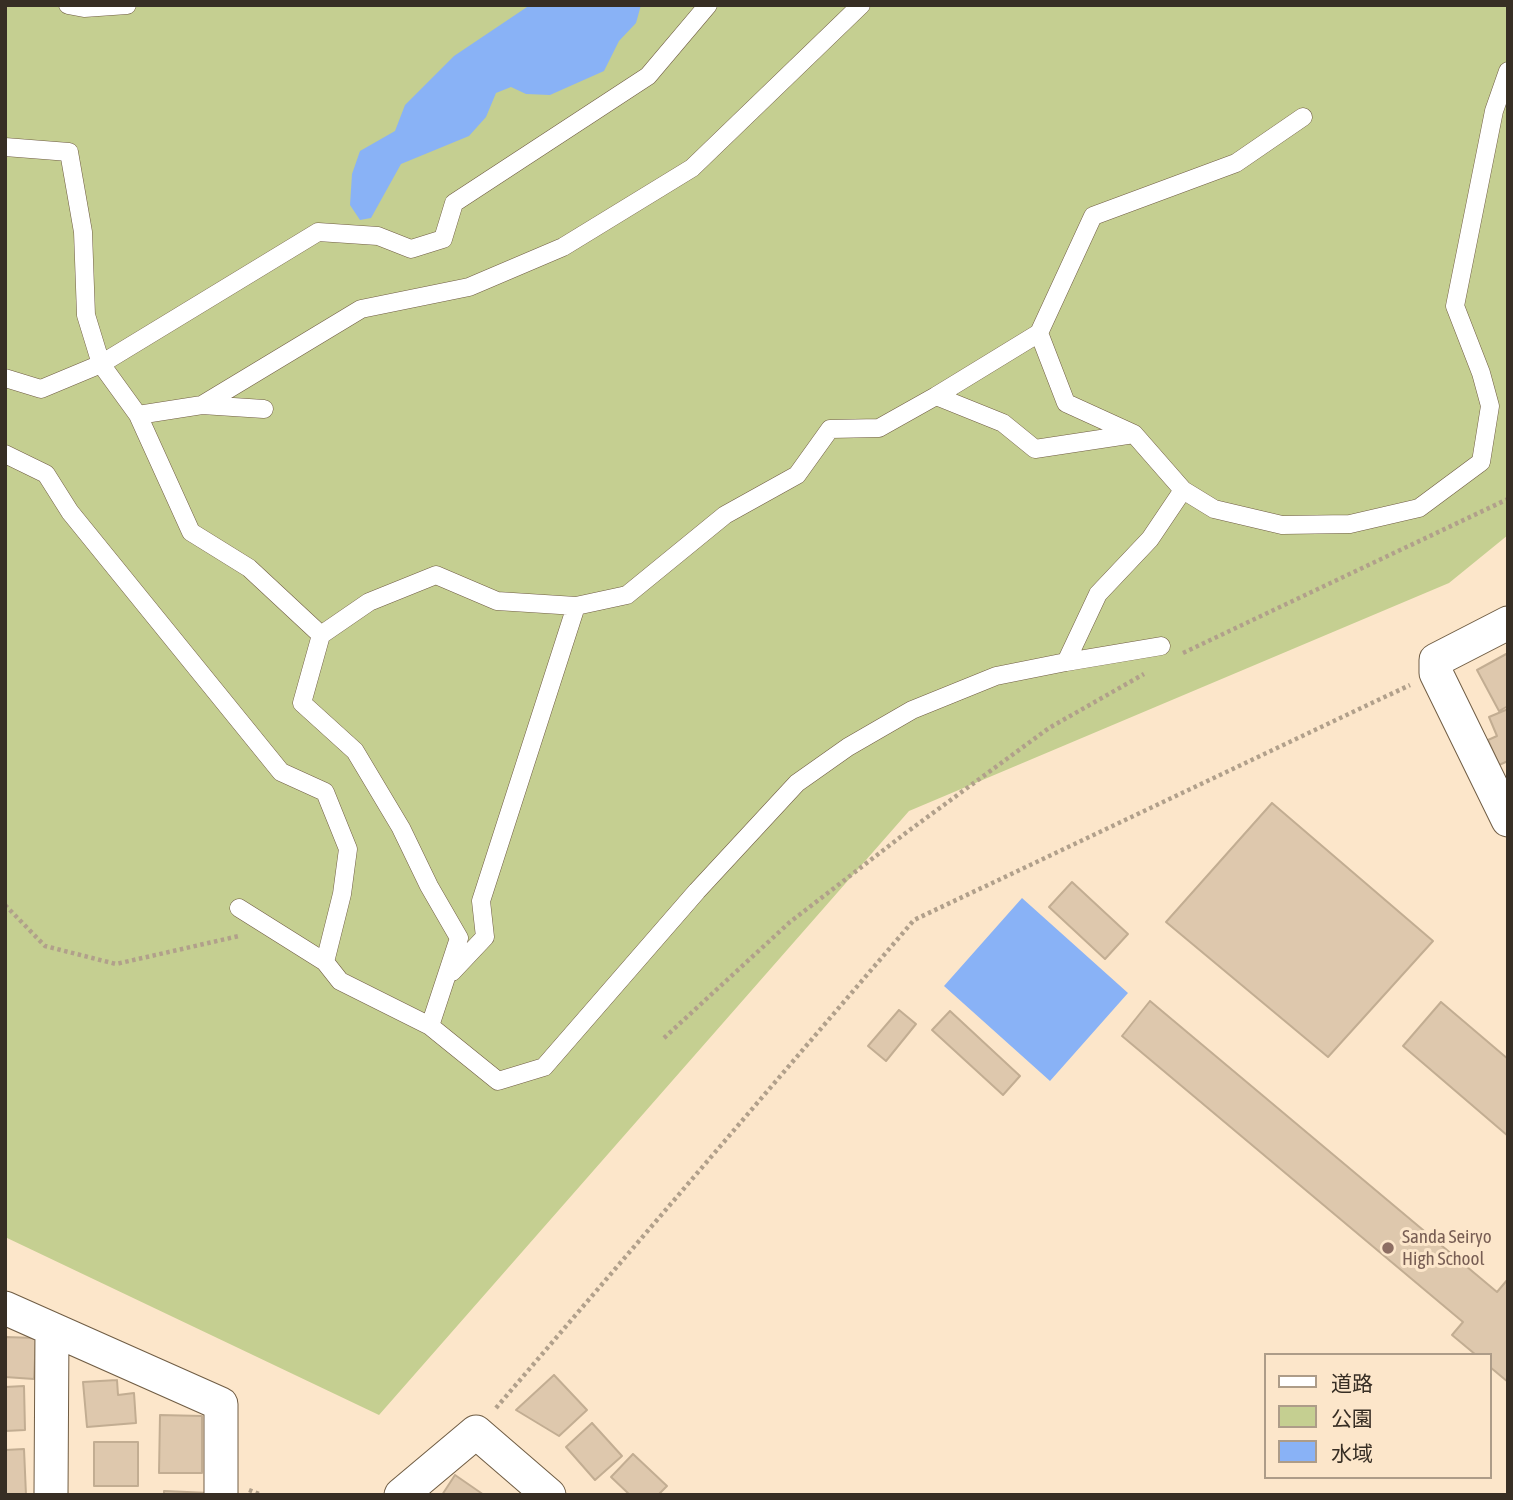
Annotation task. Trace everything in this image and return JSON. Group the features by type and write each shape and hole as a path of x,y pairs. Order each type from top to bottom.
{"street":[{"path":"1508,623 1436,660 1436,673 1508,820"},
{"path":"5,1308 221,1404 221,1495"},
{"path":"51,1495 52,1329"},
{"path":"401,1495 476,1432 549,1495"}],"lane":[{"path":"68,5 84,8 127,5"},
{"path":"5,378 41,389 101,364 318,232 378,236 411,249 443,239 454,202 648,76 708,5"},
{"path":"202,405 361,309 469,287 563,247 692,169 861,5"},
{"path":"1039,333 1066,403 1134,434 1183,490 1214,509 1282,525 1350,524 1419,508 1481,462 1490,406 1482,373 1455,306 1494,111 1508,71"},
{"path":"430,1026 459,938 429,887 401,828 355,751 302,703 321,635 369,602 436,575 498,601 576,606 627,596 725,515 797,475 830,429 879,428 1039,333 1093,216 1236,163 1303,117"},
{"path":"5,147 69,152 83,232 86,315 101,364 138,415 191,532 249,568 321,635"},
{"path":"936,396 1003,423 1035,449 1134,434"},
{"path":"138,415 202,405 264,410"},
{"path":"5,454 46,474 70,512 281,772 325,792 348,849 342,894 326,962"},
{"path":"1066,662 1098,594 1150,539 1183,490"},
{"path":"447,977 485,937 481,901 576,606"},
{"path":"239,908 326,962 340,981 430,1026 498,1082 544,1067 697,891 797,783 848,747 912,709 996,676 1066,662 1166,652"}],"path":[{"path":"1166,652 1508,499"},
{"path":"664,1038 790,922 907,832 1049,728 1150,671"},
{"path":"476,1432 914,920 1436,673"},
{"path":"5,905 46,946 116,964 271,928"}],"green space":[{"path":"5,5 1508,5 1508,535 1449,583 909,811 379,1415 5,1237"}],"water":[{"path":"530,5 641,5 636,23 619,41 604,71 550,95 526,94 511,87 496,93 486,117 469,136 401,164 371,218 360,220 350,205 352,174 360,151 395,131 405,105 454,56"},
{"path":"1022,898 1128,993 1050,1081 944,986"}],"building":[{"path":"1508,653 1508,706 1499,711 1477,670"},
{"path":"1508,709 1508,761 1499,765 1488,740 1497,736 1489,717"},
{"path":"1272,803 1433,941 1328,1057 1166,922"},
{"path":"1072,882 1128,934 1105,959 1049,907"},
{"path":"1150,1001 1497,1292 1508,1279 1508,1382 1492,1369 1492,1353 1474,1353 1452,1335 1463,1322 1122,1036"},
{"path":"1441,1002 1508,1059 1508,1136 1403,1046"},
{"path":"899,1010 916,1024 886,1061 868,1046"},
{"path":"950,1011 1020,1076 1003,1095 932,1030"},
{"path":"5,1337 36,1338 34,1379 5,1377"},
{"path":"554,1375 587,1410 559,1436 516,1410"},
{"path":"117,1380 118,1395 134,1393 136,1423 87,1427 83,1382"},
{"path":"24,1386 25,1430 5,1431 5,1387"},
{"path":"160,1415 202,1416 202,1473 159,1473"},
{"path":"592,1423 622,1456 595,1480 566,1447"},
{"path":"94,1442 138,1442 138,1486 94,1486"},
{"path":"24,1449 26,1495 5,1495 5,1450"},
{"path":"633,1454 667,1486 658,1495 630,1495 611,1477"},
{"path":"455,1475 484,1495 442,1495"},
{"path":"164,1491 210,1493 210,1495 164,1495"}],"place":[{"name":"Sanda Seiryo High School","path":"1388,1248"}]}
